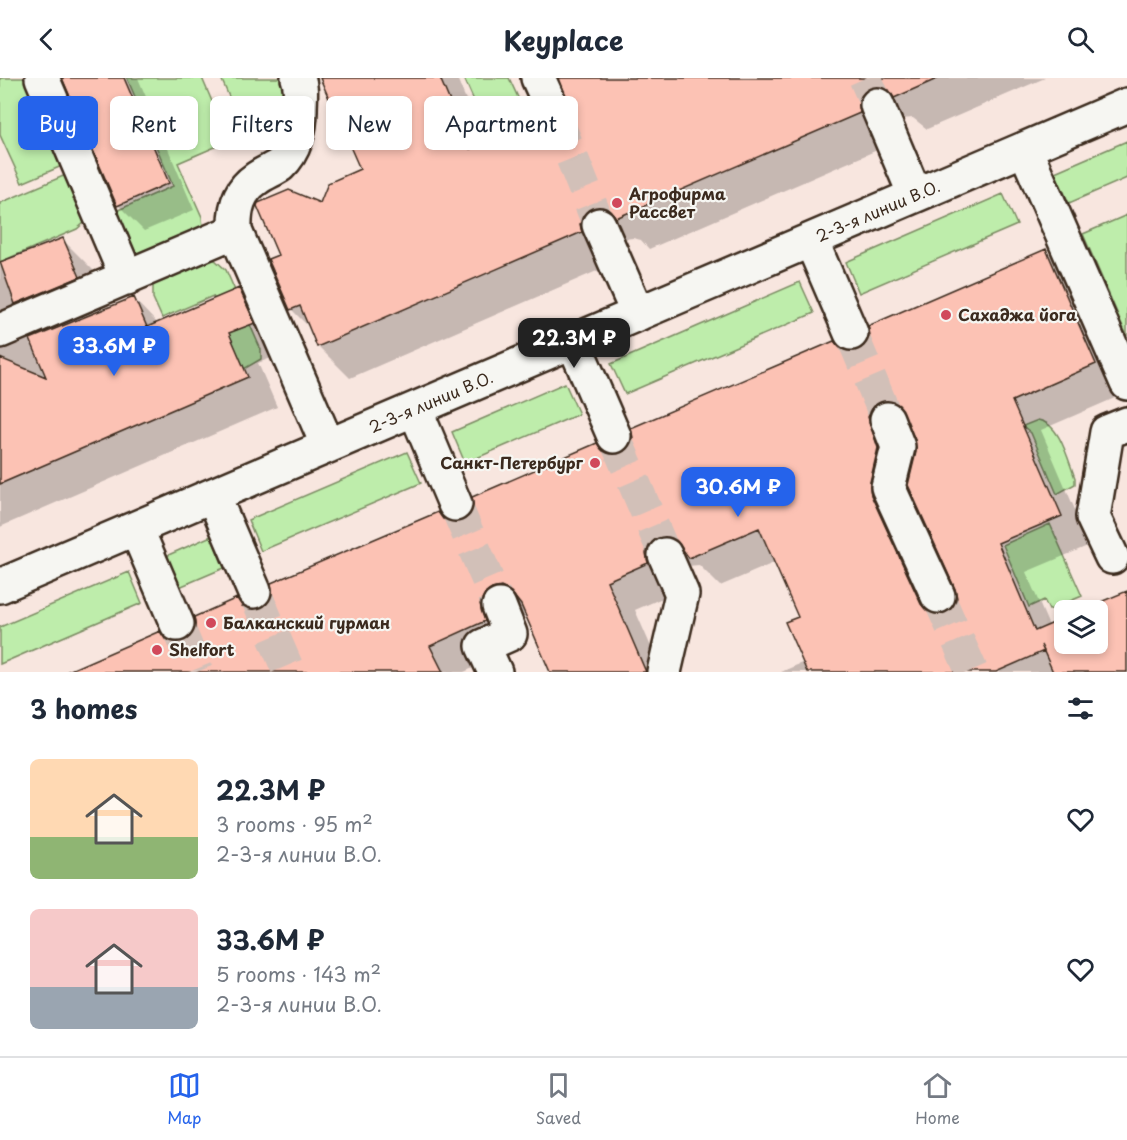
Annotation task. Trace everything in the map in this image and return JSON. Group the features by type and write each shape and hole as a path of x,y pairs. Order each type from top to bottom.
{"street":[{"path":"42,78 127,278"},
{"path":"298,78 300,116 297,141 281,164 255,180 241,194 234,215 235,231 328,446"},
{"path":"538,78 546,96"},
{"path":"876,105 915,195"},
{"name":"2-3-я линии В.О.","path":"0,586 1127,105"},
{"path":"1025,149 1127,383"},
{"path":"599,225 638,314"},
{"path":"0,331 235,231"},
{"path":"811,240 851,333"},
{"path":"573,341 614,436"},
{"path":"415,409 455,504"},
{"path":"887,419 898,447 888,487 938,596"},
{"path":"1112,557 1093,517 1107,432 1127,424"},
{"path":"213,495 254,591"},
{"path":"136,528 177,624"},
{"path":"664,672 682,594 665,555"},
{"path":"495,672 483,645 510,634 499,606"}],"green space":[{"path":"0,78 27,78 35,96 18,96 18,150 58,150 64,165 22,183 0,135"},
{"path":"127,78 202,78 210,97 210,149 178,163 202,217 203,228 139,254 132,248 116,211 173,186 158,150 198,150 198,96 135,96"},
{"path":"221,78 283,78 287,90 287,96 229,96"},
{"path":"464,78 509,78 517,96 472,96"},
{"path":"1127,141 1127,178 1069,203 1055,172"},
{"path":"68,174 84,211 85,222 77,229 0,262 0,203"},
{"path":"1003,194 1017,225 859,293 846,262"},
{"path":"1127,215 1127,336 1083,234"},
{"path":"208,260 215,260 226,270 261,350 261,359 244,369 213,296 162,318 153,298 153,286 160,279"},
{"path":"800,282 814,313 625,394 611,364"},
{"path":"565,383 579,414 465,463 452,432"},
{"path":"1038,420 1046,423 1058,435 1075,478 1075,484 1057,494 1031,433 1023,426"},
{"path":"407,452 421,483 261,551 248,520"},
{"path":"1050,524 1082,596 1073,600 1054,600 1054,608 1049,610 1044,600 1029,607 1003,545"},
{"path":"211,536 224,568 177,588 164,557"},
{"path":"129,572 142,603 0,664 0,627"}],"building":[{"path":"62,78 124,78 132,96 110,96 110,150 155,150 169,183 117,206 93,150 98,150 98,96 70,96"},
{"path":"320,78 440,78 448,96 424,96 424,150 578,150 578,96 566,96 559,78 939,78 894,98 889,90 880,87 869,88 862,94 859,102 860,113 616,218 610,210 600,206 592,208 584,214 580,224 582,232 317,347 300,306 290,310 268,259 278,255 257,206 258,203 289,190 320,203 328,183 360,169 352,150 412,150 412,96 328,96"},
{"path":"63,238 80,277 15,304 0,262"},
{"path":"1046,249 1096,364 1012,401 1062,516 998,543 1035,631 1054,623 1054,654 1108,654 1108,600 1105,600 1127,591 1127,672 1053,672 1044,651 996,672 807,672 785,622 798,617 759,528 689,558 676,540 668,537 658,538 650,544 646,553 648,563 607,581 646,672 550,672 521,605 511,592 501,587 492,589 484,595 480,604 485,621 430,646 443,672 66,672 160,631 165,639 174,642 185,641 192,636 195,627 194,617 237,598 242,606 251,609 262,608 269,603 272,594 271,583 438,512 443,519 452,522 463,521 470,516 473,507 472,497 597,443 603,451 611,454 621,453 629,447 633,438 631,428 834,341 840,348 848,351 858,350 866,344 870,335 868,326","holes":["881,401 890,401 899,405 915,440 916,452 908,485 957,598 954,606 945,613 936,615 928,612 921,604 871,495 870,482 878,448 868,417 873,407"]},
{"path":"239,288 255,323 229,333 248,377 0,484 0,358 46,377 30,339 134,297 147,327"}],"tunnel":[{"path":"865,78 877,105"},
{"path":"569,150 599,225"},
{"path":"851,333 887,419"},
{"path":"614,436 665,555"},
{"path":"455,504 499,606"},
{"path":"254,591 289,672"},
{"path":"938,596 972,672"},
{"path":"177,624 197,672"}],"place":[{"name":"Агрофирма Рассвет","path":"617,203"},
{"name":"Сахаджа йога","path":"946,315"},
{"name":"Санкт-Петербург","path":"595,463"},
{"name":"Балканский гурман","path":"211,623"},
{"name":"Shelfort","path":"157,650"}]}
